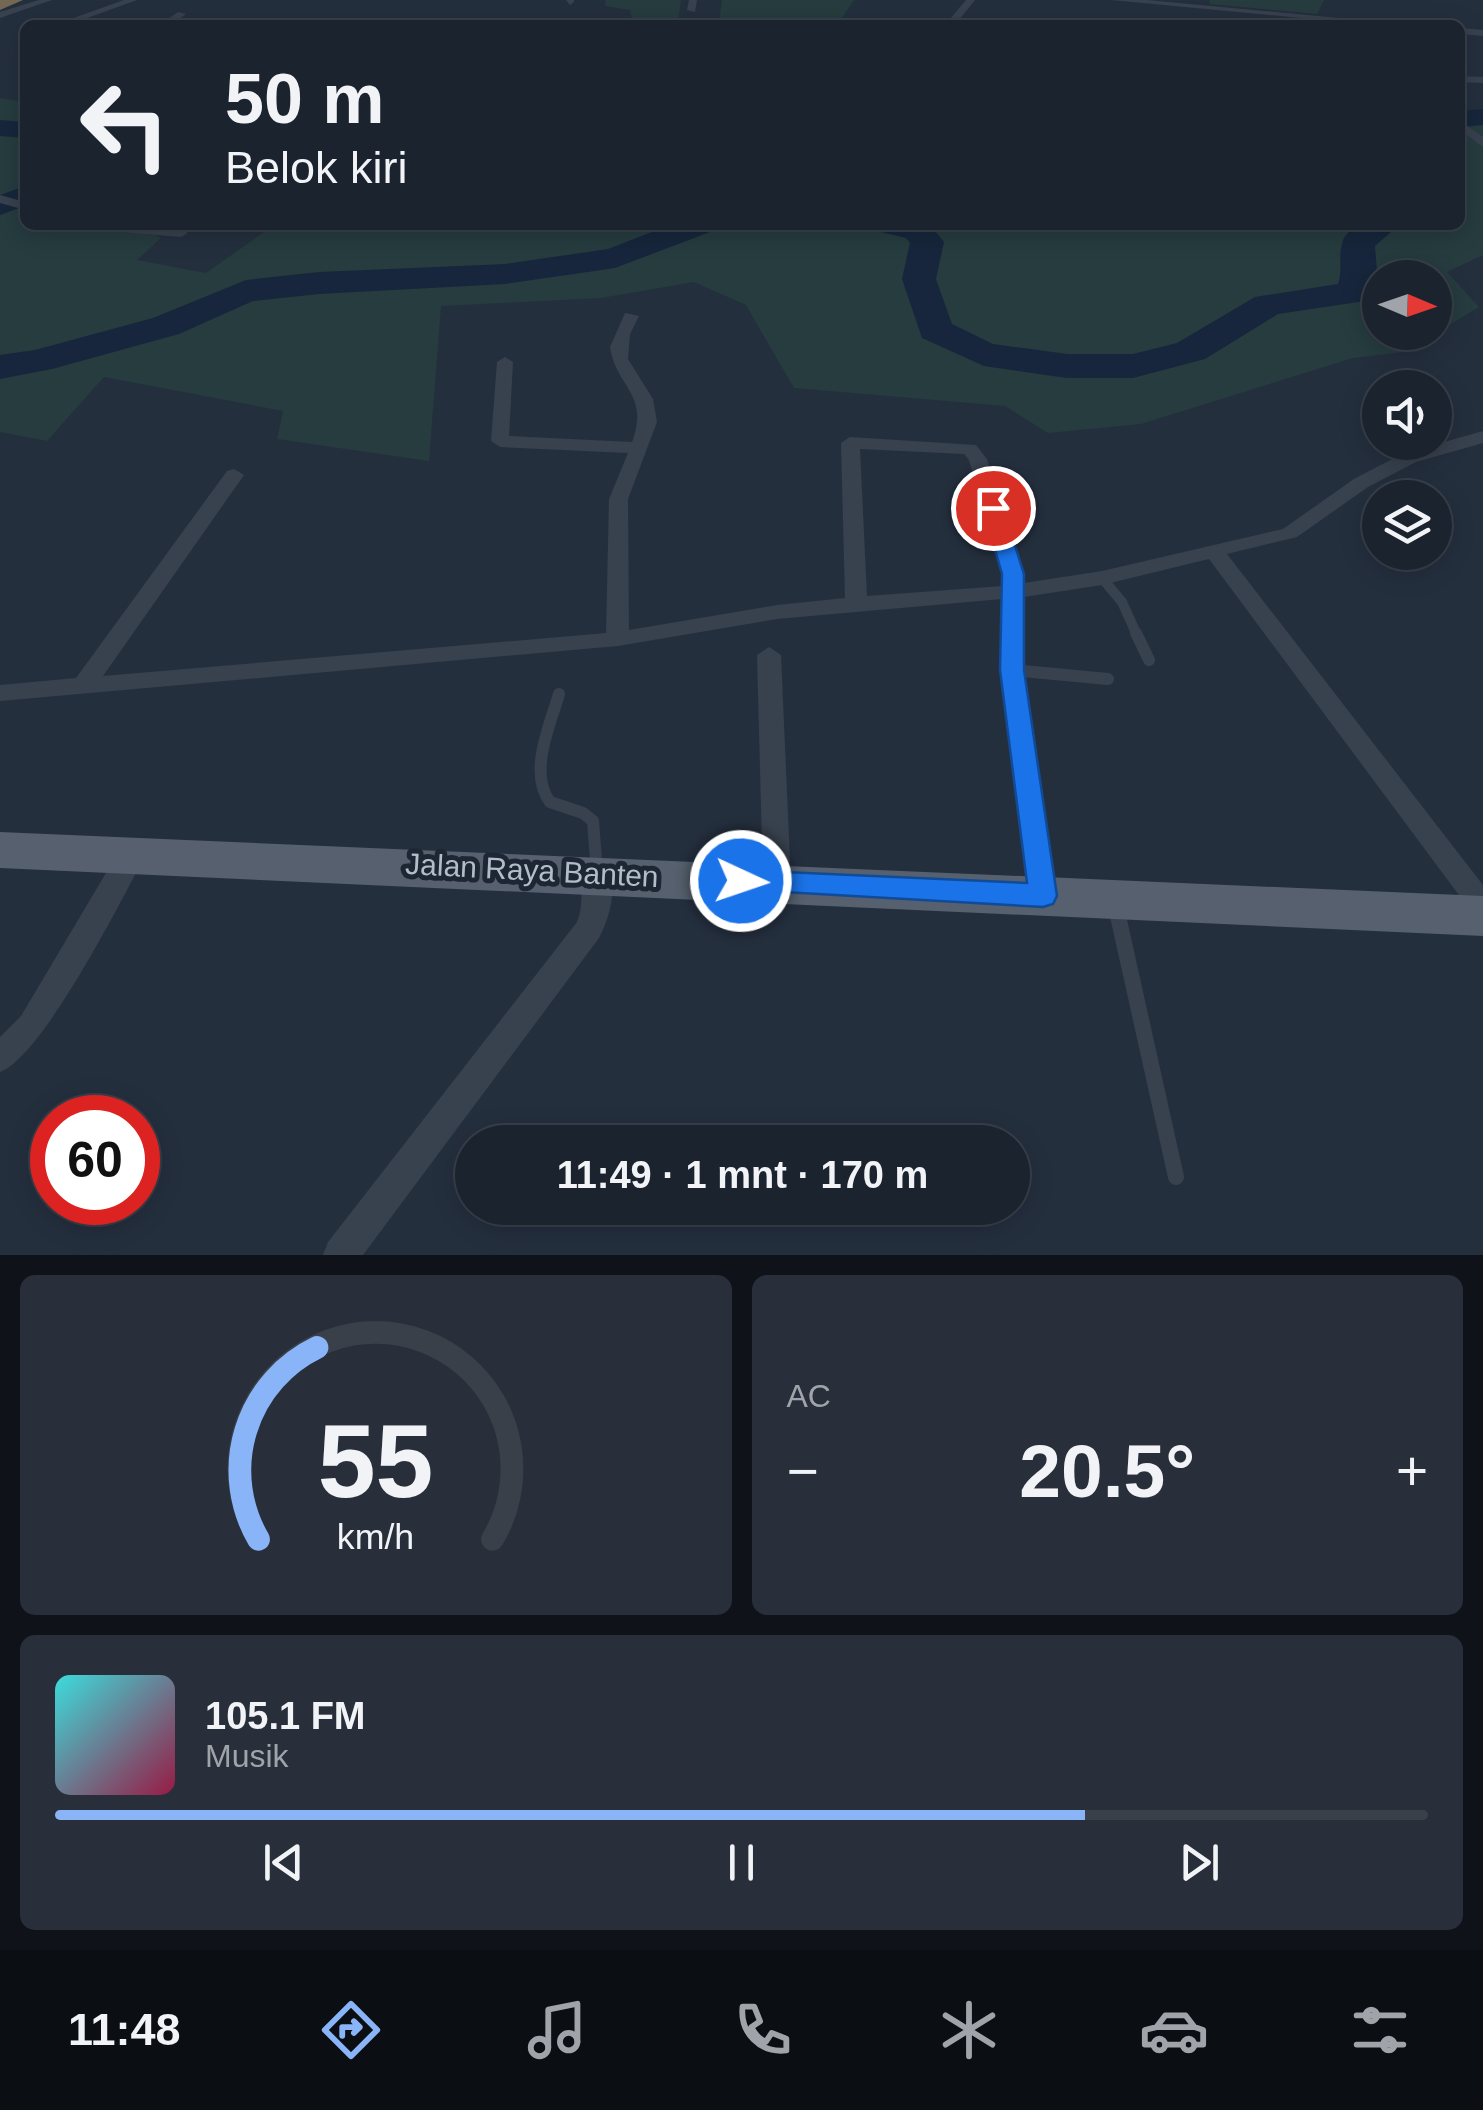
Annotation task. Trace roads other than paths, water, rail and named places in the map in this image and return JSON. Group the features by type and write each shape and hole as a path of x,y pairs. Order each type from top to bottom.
{"highway":[{"path":"0,4 15,0"}],"main road":[{"name":"Jalan Raya Banten","path":"0,850 1483,916"}],"street":[{"path":"0,18 48,0"},
{"path":"74,20 133,0"},
{"path":"954,20 972,0"},
{"path":"1114,0 1349,18"},
{"path":"1156,4 1162,15"},
{"path":"172,20 181,14"},
{"path":"0,18 14,23"},
{"path":"1471,32 1483,45"},
{"path":"159,253 185,230"},
{"path":"618,639 614,597 620,548 618,497 646,432 648,409 624,367 617,338 631,316"},
{"path":"504,362 500,442 636,448"},
{"path":"0,694 618,639 777,612 1010,592 1102,578 1290,534 1361,484 1409,458 1483,437"},
{"path":"856,604 850,443 963,446 974,453 1013,574 1012,670 1043,896"},
{"path":"84,685 234,475"},
{"path":"1215,553 1483,906"},
{"path":"769,655 777,883"},
{"path":"0,1058 32,1026 132,854"},
{"path":"341,1255 589,930 597,910 597,875"}],"lane":[{"path":"1102,578 1122,602 1148,660"},
{"path":"1012,670 1108,679"},
{"path":"559,694 539,774 540,789 549,802 584,812 594,821 597,875"},
{"path":"1114,898 1176,1177"}],"waterway":[{"path":"1465,119 1483,117"},
{"path":"0,128 20,130"},
{"path":"0,206 20,197"},
{"path":"0,367 38,361 166,326 246,291 319,283 505,274 615,258 686,230"},
{"path":"917,230 927,242 919,279 935,330 984,354 1067,366 1133,366 1191,351 1268,305 1352,293 1360,271 1358,243 1376,230"}]}
